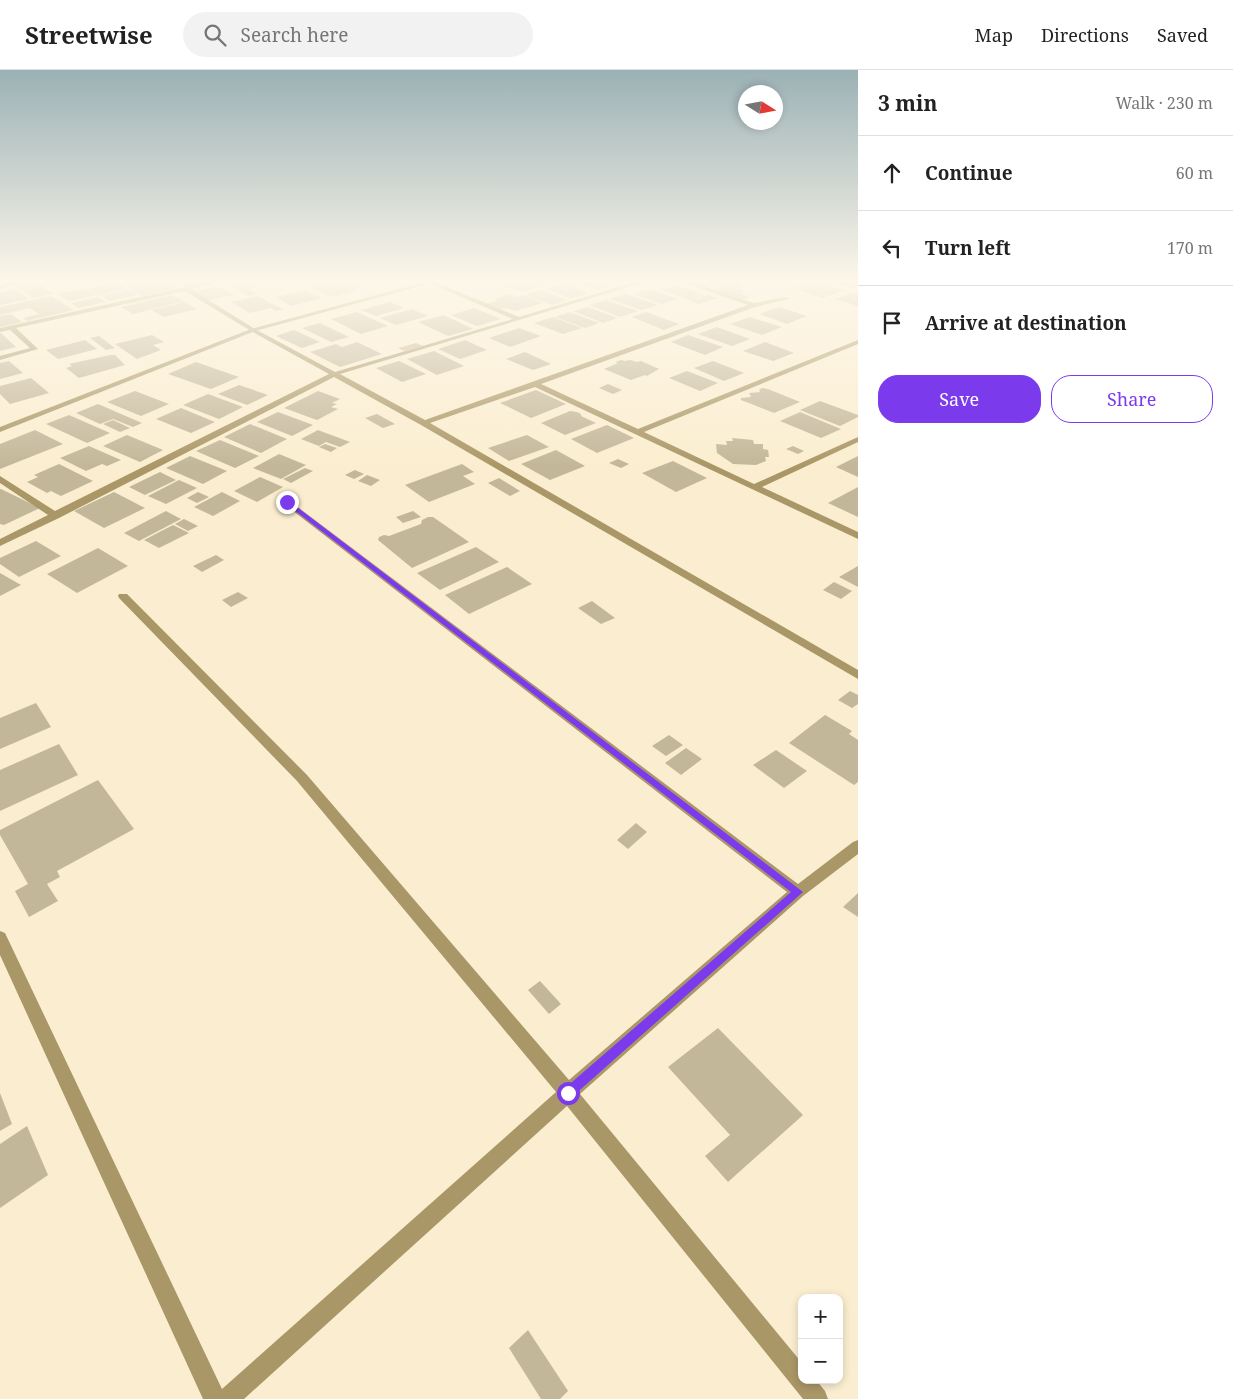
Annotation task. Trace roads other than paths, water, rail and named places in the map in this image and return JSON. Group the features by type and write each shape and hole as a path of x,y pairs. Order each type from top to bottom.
{"street":[{"path":"0,358 35,350 28,343"},
{"path":"0,430 220,343"},
{"path":"277,343 424,423 858,675"},
{"path":"0,543 334,374 438,343"},
{"path":"424,423 649,343"},
{"path":"638,432 856,343"},
{"path":"535,384 858,536"},
{"path":"755,487 858,439"},
{"path":"0,479 56,516"},
{"path":"287,502 798,892"},
{"path":"123,596 302,778 568,1093 817,1399"},
{"path":"227,1399 568,1093 798,892 858,846"},
{"path":"0,938 215,1399"}]}
